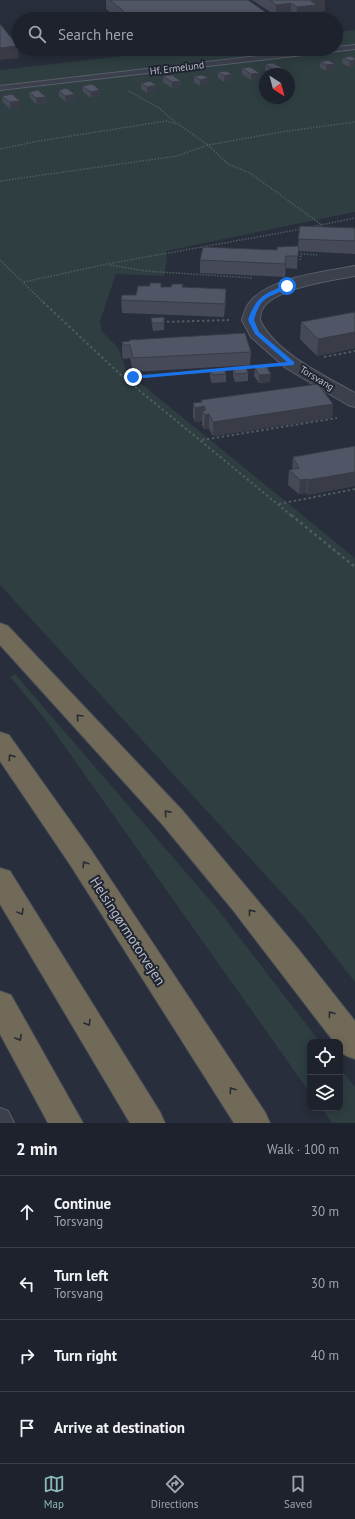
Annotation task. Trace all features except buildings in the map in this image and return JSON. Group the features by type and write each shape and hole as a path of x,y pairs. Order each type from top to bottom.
{"highway":[{"path":"0,631 171,816 201,851 289,959 355,1046"},
{"name":"Helsingørmotorvejen","path":"0,741 81,858 253,1123"},
{"path":"0,879 148,1123"},
{"path":"0,1004 66,1123"}],"street":[{"path":"251,320 256,306 268,294 287,286 355,271"},
{"name":"Torsvang","path":"251,320 257,333 292,364 355,401"}],"lane":[{"name":"Hf. Ermelund","path":"343,48 355,47"},
{"name":"Hf. Ermelund","path":"0,88 278,56"},
{"path":"0,1118 3,1123"}],"path":[{"path":"108,76 138,97 159,108 178,124 208,145 228,164 250,173 322,225"},
{"path":"0,150 166,121 178,124"},
{"path":"0,181 177,156 208,145 281,132 355,122"},
{"path":"23,282 107,264 355,218"},
{"path":"0,260 123,377 355,567"},
{"path":"107,264 145,271 278,279 287,286"},
{"path":"157,322 251,320"},
{"path":"220,370 292,364 355,351"},
{"path":"123,377 213,370"},
{"path":"201,440 340,418"},
{"path":"279,504 355,489"}],"shaded area":[{"path":"355,30 355,44 343,46 343,31"},
{"path":"355,48 355,212 166,251 167,258 164,276 116,274 100,321 102,332 118,348 127,372 355,558 355,982 303,916 0,585 0,91 289,56 343,56 343,49"},
{"path":"123,56 255,56 0,86 0,70"},
{"path":"15,674 215,906 318,1039 307,1039 307,1089 46,720 10,677"},
{"path":"343,1072 355,1087 355,1123 332,1123 323,1111 343,1111"}],"route":[{"path":"133,377 292,364 257,333 251,320 256,306 268,294 287,286"}]}
